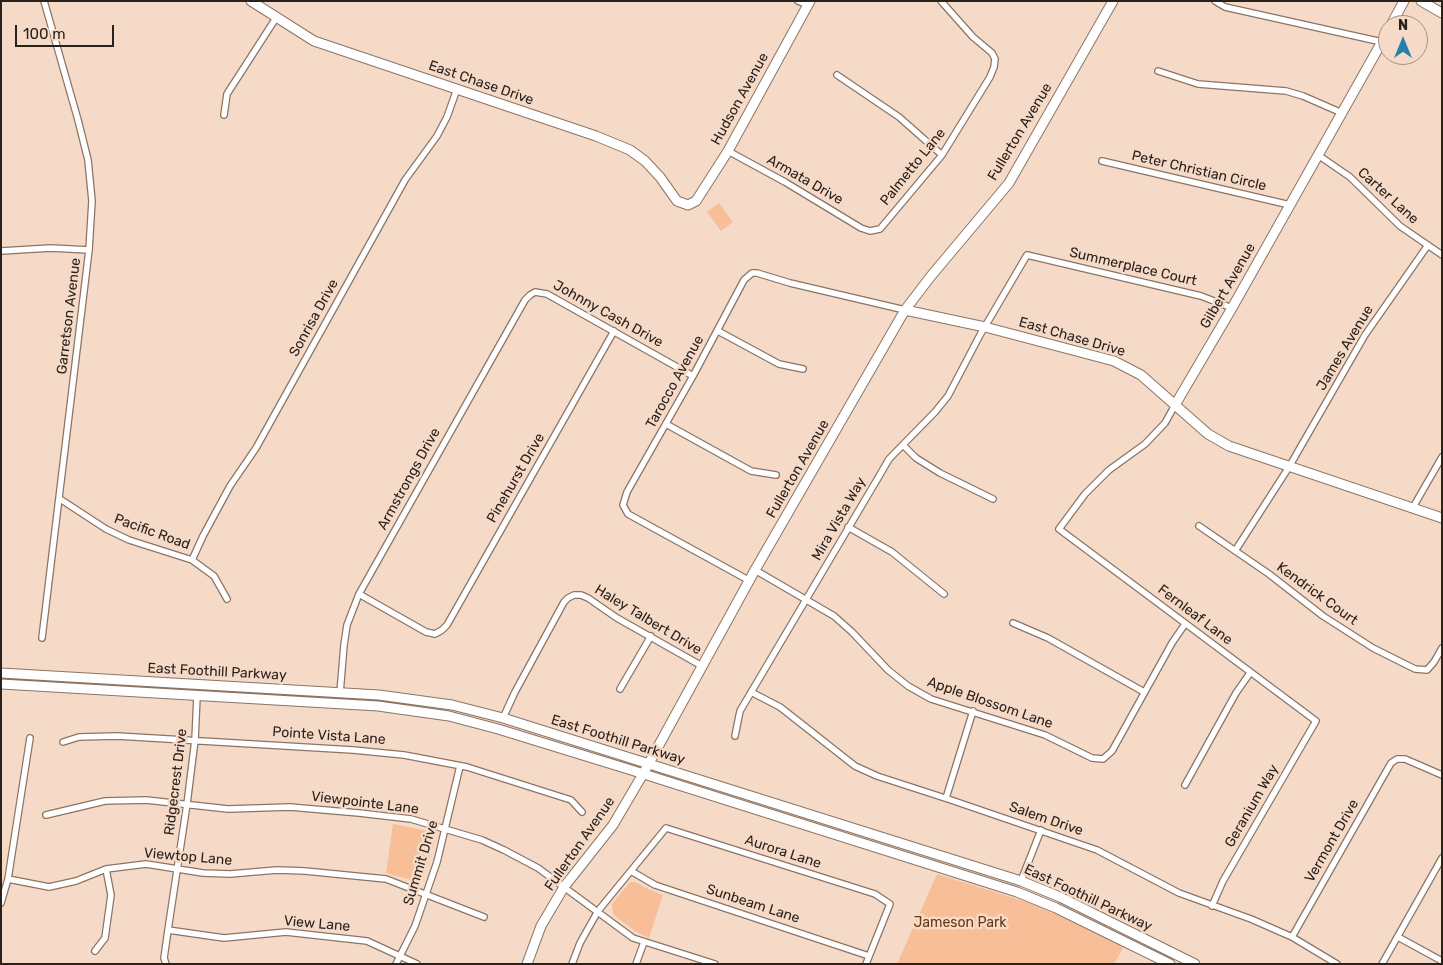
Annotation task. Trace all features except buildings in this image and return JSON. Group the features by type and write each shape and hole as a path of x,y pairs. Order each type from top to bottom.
{"main road":[{"name":"East Chase Drive","path":"251,1 314,41 596,136 630,150 645,161 660,177 677,202 688,205"},
{"name":"Fullerton Avenue","path":"527,964 541,926 564,887 613,825 755,570 905,310 1008,183 1113,1"},
{"path":"1396,15 1404,1"},
{"path":"1421,1 1442,13"},
{"name":"Hudson Avenue","path":"688,205 696,201 728,151 809,3"},
{"name":"Gilbert Avenue","path":"1175,405 1378,49"},
{"name":"East Chase Drive","path":"905,310 985,327 1096,355 1123,364 1140,375 1208,434 1229,446 1442,518"},
{"name":"East Foothill Parkway","path":"1,673 340,693 415,699 452,705 503,718 1021,881 1060,897 1196,964"},
{"name":"East Foothill Parkway","path":"1,684 378,706 449,716 498,729 1017,892 1056,908 1170,964"}],"street":[{"name":"Garretson Avenue","path":"42,638 90,250 92,201 88,160 44,1"},
{"path":"798,1 809,3"},
{"name":"Palmetto Lane","path":"870,231 880,229 942,155 990,76 995,58 992,53 973,37 941,1"},
{"path":"1215,1 1225,7 1378,41"},
{"path":"224,115 227,94 276,18"},
{"path":"1158,71 1198,84 1286,92 1303,96 1342,113"},
{"path":"837,75 899,117 942,155"},
{"name":"Sonrisa Drive","path":"192,560 230,486 256,448 405,180 437,136 457,89"},
{"name":"Armata Drive","path":"728,151 785,182 861,228 870,231"},
{"name":"Carter Lane","path":"1318,155 1350,177 1400,226 1442,255"},
{"name":"Peter Christian Circle","path":"1102,161 1290,205"},
{"name":"James Avenue","path":"1235,551 1289,467 1365,335 1428,245"},
{"path":"1,252 51,248 90,250"},
{"name":"Summerplace Court","path":"1027,256 1201,296 1232,308"},
{"name":"Mira Vista Way","path":"735,736 740,711 889,459 948,396 985,327 1027,256"},
{"name":"East Chase Drive","path":"752,273 905,310"},
{"name":"Tarocco Avenue","path":"750,581 628,514 623,505 626,492 693,376 744,280 752,273"},
{"name":"Johnny Cash Drive","path":"535,292 548,294 693,376"},
{"name":"Armstrongs Drive","path":"340,693 347,625 359,594 525,300 535,292"},
{"name":"Pinehurst Drive","path":"359,594 426,632 435,634 447,625 614,331"},
{"path":"718,331 779,364 803,369"},
{"name":"Gilbert Avenue","path":"1059,529 1085,494 1109,470 1145,444 1165,423 1175,405"},
{"path":"666,424 751,471 776,476"},
{"path":"903,445 916,458 940,474 993,499"},
{"path":"1412,509 1442,457"},
{"name":"Pacific Road","path":"60,499 106,530 129,540 192,560 214,576 227,599"},
{"name":"Kendrick Court","path":"1199,526 1269,574 1323,616 1373,648 1415,669 1427,670 1442,648"},
{"path":"848,527 892,552 944,594"},
{"name":"Fernleaf Lane","path":"1059,529 1250,673 1316,720"},
{"name":"Apple Blossom Lane","path":"755,570 834,616 888,670 908,686 931,699 1045,735 1092,758 1103,759 1112,751 1144,692"},
{"name":"Haley Talbert Drive","path":"503,718 564,602 574,595 588,598 617,618 652,636 702,666"},
{"path":"1013,623 1048,638 1144,692 1185,624"},
{"path":"620,689 652,636"},
{"path":"1185,785 1236,693 1250,673"},
{"name":"Salem Drive","path":"751,692 780,707 855,766 877,776 1098,850 1179,894 1251,919 1292,937 1338,964"},
{"name":"Ridgecrest Drive","path":"166,964 164,958 187,804 197,696"},
{"path":"946,798 973,711"},
{"name":"Geranium Way","path":"1212,906 1223,881 1316,720"},
{"name":"Pointe Vista Lane","path":"63,742 79,737 116,736 404,755 460,766 571,800 582,812"},
{"path":"1,903 8,879 30,738"},
{"name":"Vermont Drive","path":"1292,937 1391,763 1397,759 1405,760 1442,775"},
{"name":"Summit Drive","path":"396,964 414,926 426,894 446,829 460,766"},
{"name":"Viewpointe Lane","path":"46,815 105,801 146,800 228,809 290,808 358,812 411,819 482,840 504,850 538,868 633,938 715,964"},
{"name":"Aurora Lane","path":"631,871 666,828 875,894 890,904 869,956"},
{"path":"1021,881 1040,830"},
{"path":"1382,964 1442,858"},
{"name":"Viewtop Lane","path":"8,879 49,887 76,881 106,868 146,864 203,873 230,874 277,870 305,871 386,879 484,916"},
{"path":"95,952 105,938 111,895 106,868"},
{"path":"572,964 580,943 598,912 631,871"},
{"name":"Sunbeam Lane","path":"631,871 656,885 869,956"},
{"name":"View Lane","path":"168,930 224,938 286,932 360,940 401,955 417,964"},
{"path":"1398,937 1442,960"},
{"path":"636,964 644,942"},
{"path":"866,964 869,956"}],"green space":[{"path":"719,203 733,222 721,231 707,212"},
{"path":"393,824 432,832 434,835 435,840 423,877 418,882 386,873"},
{"name":"Jameson Park","path":"937,874 1033,904 1124,946 1114,964 897,964"},
{"path":"630,882 635,882 663,895 649,938 636,932 613,914 612,904"}]}
